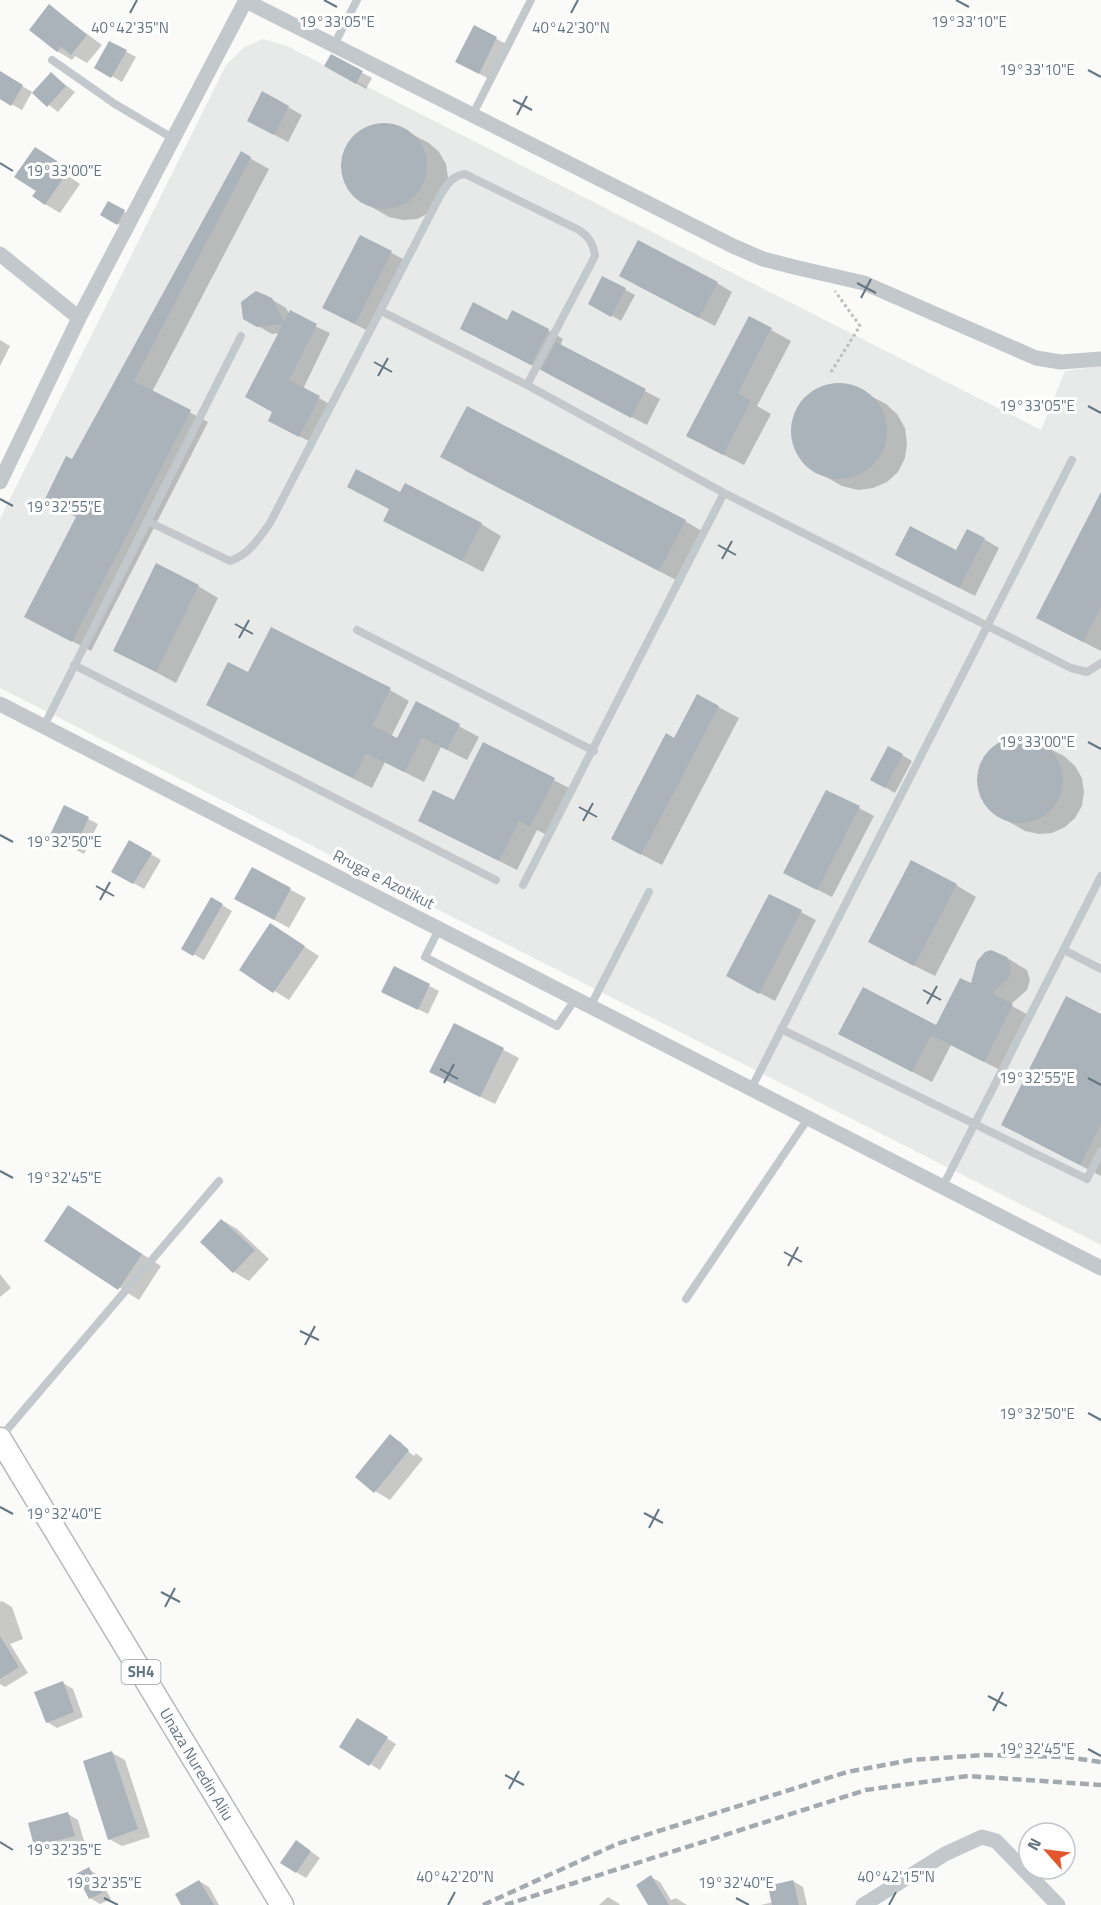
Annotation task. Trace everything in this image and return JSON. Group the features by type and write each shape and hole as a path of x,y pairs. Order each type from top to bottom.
{"main road":[{"name":"Unaza Nuredin Aliu","path":"0,1438 282,1905"}],"street":[{"path":"0,482 79,318 246,0 733,246 763,258 864,283 1036,358 1061,362 1101,359"},
{"path":"0,254 79,318"},
{"name":"Rruga e Azotikut","path":"0,704 752,1087 1101,1268"},
{"path":"863,1905 945,1854 982,1837 996,1841 1058,1905"}],"lane":[{"path":"334,45 357,0"},
{"path":"474,114 531,0"},
{"path":"52,60 115,104 174,139"},
{"path":"147,520 215,556 230,561 241,557 270,523 440,196 449,180 456,175 465,174 589,237 595,256 526,385"},
{"path":"381,311 526,385 724,493 1080,671 1087,672 1101,663"},
{"path":"44,726 241,336"},
{"path":"752,1087 1072,460"},
{"path":"523,885 594,751 724,493"},
{"path":"357,630 594,751"},
{"path":"74,664 496,880"},
{"path":"943,1186 1101,876"},
{"path":"591,1005 649,892"},
{"path":"440,928 425,957 557,1026 576,998"},
{"path":"1064,950 1101,969"},
{"path":"781,1029 1087,1179 1101,1150"},
{"path":"686,1299 809,1117"},
{"path":"0,1438 219,1181"}],"path":[{"path":"823,272 860,326 831,372"}],"shaded area":[{"path":"263,39 287,46 1041,430 1065,371 1101,366 1101,1245 0,688 0,519 226,65 244,47"}],"building":[{"path":"49,4 87,35 71,55 61,47 57,52 29,30"},
{"path":"474,25 497,37 479,74 455,62"},
{"path":"109,41 127,50 111,78 94,68"},
{"path":"331,54 363,71 356,84 324,66"},
{"path":"0,71 23,85 11,106 0,99"},
{"path":"51,72 66,86 47,107 32,93"},
{"path":"262,91 289,106 274,135 247,121"},
{"path":"384,123 401,126 415,135 424,149 427,166 424,183 415,197 401,206 384,209 367,206 353,197 344,183 341,166 344,149 353,135 367,126"},
{"path":"35,147 57,161 54,166 66,174 45,205 32,196 36,191 14,177"},
{"path":"241,151 251,157 134,381 191,410 72,642 24,617 76,517 44,501 66,456 72,459"},
{"path":"108,201 125,210 117,225 100,215"},
{"path":"360,235 392,251 355,324 322,308"},
{"path":"638,240 718,282 699,318 619,276"},
{"path":"602,276 626,288 611,317 588,304"},
{"path":"256,291 272,298 284,322 290,310 317,324 289,380 320,396 299,437 268,421 272,412 245,397 283,324 257,327 243,319 241,302"},
{"path":"473,302 507,320 512,310 549,329 531,365 460,329"},
{"path":"749,316 772,328 738,393 751,401 723,455 686,436"},
{"path":"556,342 646,389 631,418 541,370"},
{"path":"839,383 857,387 873,397 883,413 887,431 883,449 873,465 857,475 839,479 821,475 805,465 795,449 791,431 795,413 805,397 821,387"},
{"path":"467,406 686,520 659,571 440,457"},
{"path":"356,469 400,492 405,483 482,523 462,561 383,521 389,509 347,487"},
{"path":"1101,492 1101,606 1083,642 1036,618"},
{"path":"910,526 956,550 967,529 985,538 959,588 895,555"},
{"path":"156,563 199,585 156,672 113,651"},
{"path":"271,627 391,688 372,725 397,738 416,701 460,724 447,750 422,737 404,772 366,753 353,778 206,705 228,662 248,672"},
{"path":"697,694 719,706 641,855 611,839 666,733 674,738"},
{"path":"1020,737 1037,740 1051,749 1060,763 1063,780 1060,797 1051,811 1037,820 1020,823 1003,820 989,811 980,797 977,780 980,763 989,749 1003,740"},
{"path":"483,742 555,778 530,827 519,821 499,861 418,821 433,790 454,800"},
{"path":"888,746 903,754 885,788 870,780"},
{"path":"826,790 860,806 817,890 783,873"},
{"path":"64,805 89,817 74,849 49,837"},
{"path":"129,840 152,853 133,884 111,872"},
{"path":"911,860 957,884 914,966 868,942"},
{"path":"252,867 291,888 274,920 234,899"},
{"path":"769,894 802,910 759,994 726,976"},
{"path":"211,897 223,904 193,956 181,949"},
{"path":"270,923 305,946 273,993 239,970"},
{"path":"991,950 1007,957 1011,969 1008,979 992,993 1013,1004 984,1062 931,1035 912,1072 838,1034 863,987 936,1025 960,978 971,983 977,961 985,952"},
{"path":"394,966 430,984 418,1010 381,992"},
{"path":"1066,996 1101,1014 1101,1124 1080,1165 1001,1125"},
{"path":"454,1023 504,1048 480,1097 429,1072"},
{"path":"68,1205 142,1254 118,1290 44,1241"},
{"path":"221,1219 255,1250 233,1273 200,1242"},
{"path":"390,1434 409,1450 374,1493 355,1477"},
{"path":"0,1636 19,1667 0,1679"},
{"path":"63,1681 74,1712 46,1723 34,1692"},
{"path":"357,1718 388,1737 369,1766 339,1747"},
{"path":"112,1751 138,1829 108,1840 83,1761"},
{"path":"68,1812 75,1836 34,1846 28,1823"},
{"path":"296,1840 311,1851 296,1873 280,1863"},
{"path":"89,1867 102,1893 89,1899 76,1874"},
{"path":"651,1875 669,1905 648,1905 636,1885"},
{"path":"199,1880 214,1905 181,1905 175,1894"},
{"path":"793,1880 799,1905 772,1905 768,1886"}],"railway":[{"path":"483,1905 617,1844 847,1772 911,1760 984,1755 1066,1757 1101,1762"},
{"path":"505,1905 866,1790 968,1776 1101,1785"}]}
